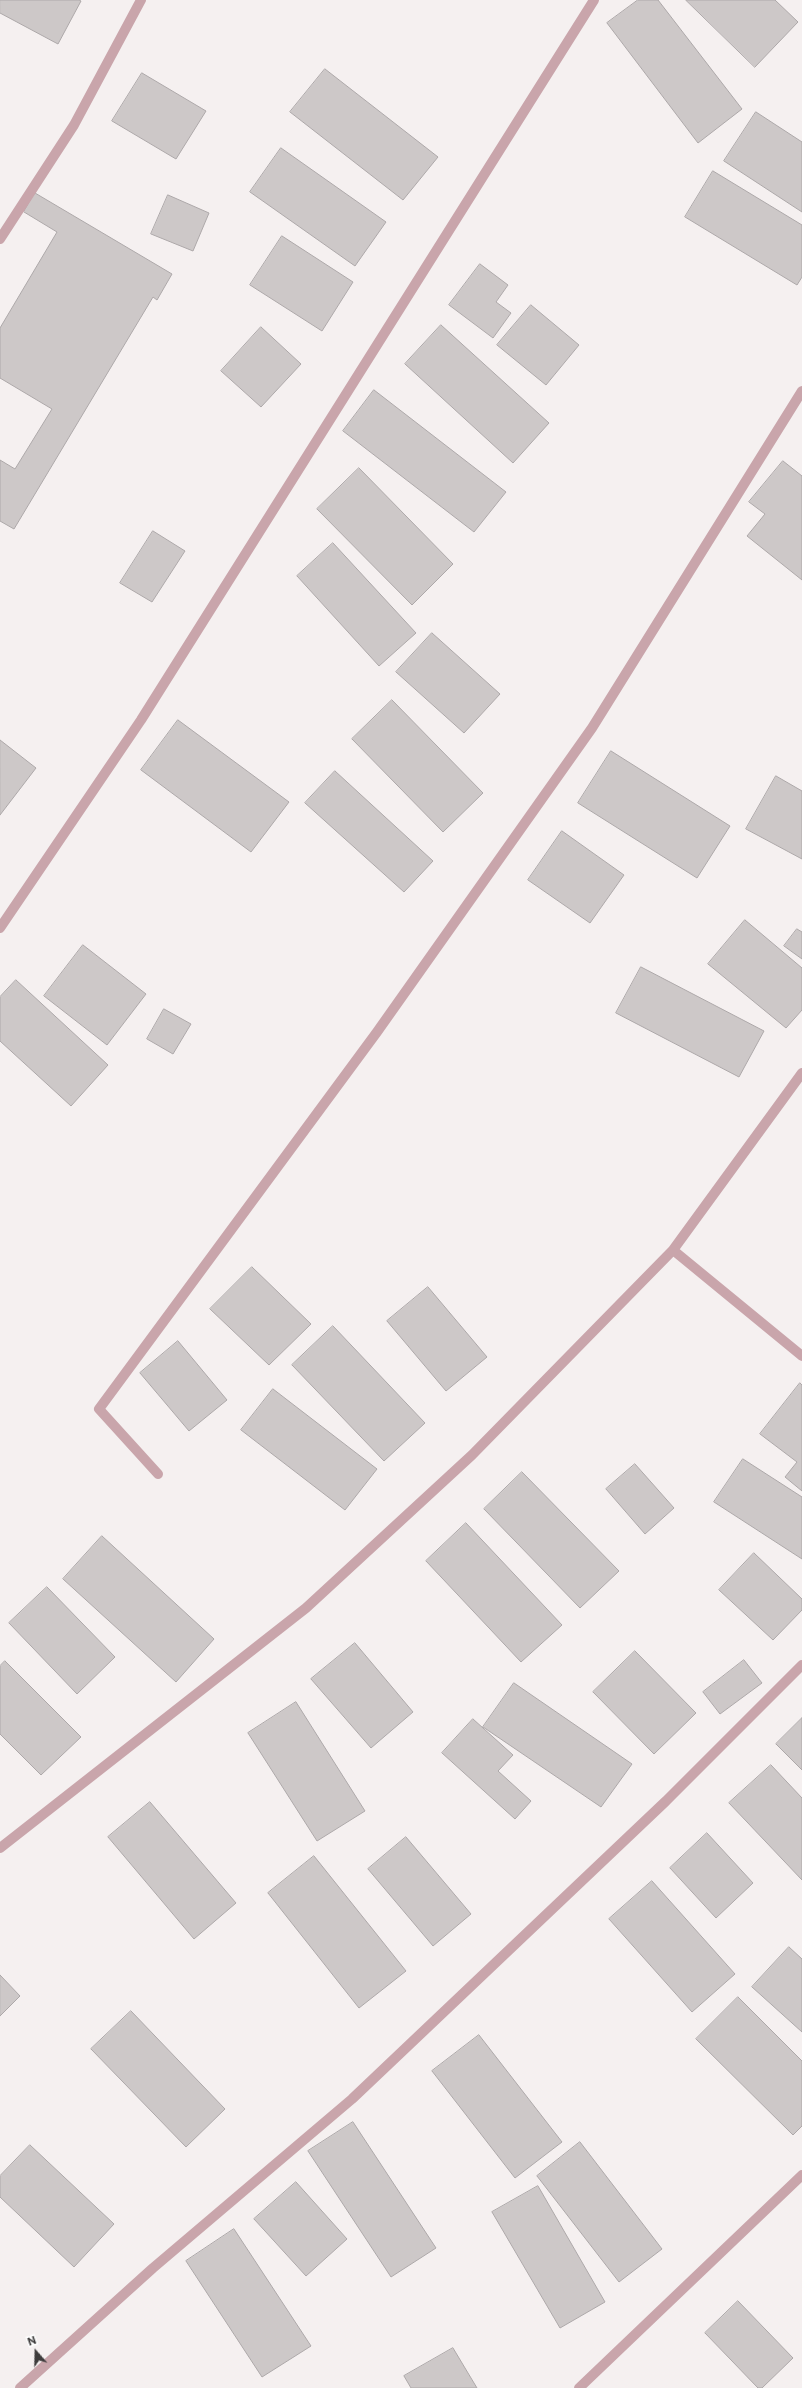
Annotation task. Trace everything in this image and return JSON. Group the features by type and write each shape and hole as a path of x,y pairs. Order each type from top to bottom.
{"street":[{"path":"0,239 74,125 141,0"},
{"path":"0,928 141,720 594,0"},
{"path":"158,1474 99,1409 377,1032 592,728 802,391"},
{"path":"0,1848 306,1608 472,1455 673,1250 802,1073"},
{"path":"673,1250 802,1356"},
{"path":"20,2388 153,2268 352,2099 666,1801 802,1665"},
{"path":"579,2388 802,2175"}],"building":[{"path":"0,0 81,1 58,44 0,13"},
{"path":"638,0 658,0 742,109 698,143 607,23"},
{"path":"686,0 775,0 798,22 755,67"},
{"path":"325,69 438,157 403,200 290,112"},
{"path":"142,73 206,111 176,159 112,121"},
{"path":"756,112 802,142 802,212 724,161"},
{"path":"281,148 386,222 355,266 250,192"},
{"path":"713,171 802,225 802,277 797,285 685,217"},
{"path":"35,193 172,274 157,300 153,297 14,529 0,521 0,460 15,469 52,409 0,378 0,328 57,232 24,212"},
{"path":"168,195 209,213 193,251 151,234"},
{"path":"282,236 353,282 322,331 250,285"},
{"path":"480,264 508,285 496,302 511,313 493,338 449,305"},
{"path":"531,305 579,345 546,385 497,345"},
{"path":"441,325 549,423 513,463 405,364"},
{"path":"261,327 301,364 261,407 221,371"},
{"path":"374,390 506,492 474,532 343,431"},
{"path":"783,461 802,476 802,580 747,536 765,514 749,502"},
{"path":"359,468 453,564 412,605 317,509"},
{"path":"153,531 185,551 152,602 120,583"},
{"path":"333,543 416,633 379,666 297,576"},
{"path":"432,633 500,694 464,733 396,672"},
{"path":"392,700 483,793 443,832 352,739"},
{"path":"178,720 289,802 251,852 141,770"},
{"path":"0,740 36,768 0,815"},
{"path":"611,751 730,826 697,878 578,803"},
{"path":"335,771 433,861 404,892 305,803"},
{"path":"776,776 802,791 802,859 746,829"},
{"path":"562,831 624,875 590,923 528,880"},
{"path":"745,920 802,968 802,1010 786,1028 708,964"},
{"path":"797,929 802,932 802,959 784,946"},
{"path":"83,945 146,994 107,1045 44,996"},
{"path":"641,967 764,1031 739,1077 616,1013"},
{"path":"16,980 108,1065 71,1106 0,1041 0,997"},
{"path":"164,1009 191,1024 173,1054 147,1039"},
{"path":"252,1267 311,1324 269,1365 210,1309"},
{"path":"428,1287 487,1357 446,1391 387,1321"},
{"path":"333,1326 425,1423 384,1461 292,1365"},
{"path":"178,1341 227,1400 189,1431 140,1373"},
{"path":"800,1383 802,1385 802,1491 785,1477 797,1462 760,1434"},
{"path":"273,1389 377,1469 345,1510 241,1430"},
{"path":"743,1459 802,1497 802,1559 714,1502"},
{"path":"635,1464 674,1508 645,1534 606,1489"},
{"path":"522,1472 619,1571 580,1608 484,1509"},
{"path":"466,1523 562,1625 521,1662 426,1561"},
{"path":"102,1536 214,1639 176,1682 63,1579"},
{"path":"754,1553 802,1599 802,1610 773,1640 719,1590"},
{"path":"47,1587 115,1657 77,1694 9,1623"},
{"path":"355,1643 413,1712 371,1748 311,1679"},
{"path":"635,1651 696,1713 654,1754 593,1692"},
{"path":"744,1660 762,1683 720,1714 703,1692"},
{"path":"5,1661 81,1737 41,1775 0,1734 0,1666"},
{"path":"514,1683 632,1764 601,1807 483,1727"},
{"path":"296,1702 365,1811 317,1841 248,1733"},
{"path":"802,1718 802,1770 776,1744"},
{"path":"473,1719 513,1755 498,1771 531,1801 515,1819 442,1753"},
{"path":"771,1765 802,1798 802,1880 729,1803"},
{"path":"150,1802 236,1903 194,1939 108,1837"},
{"path":"707,1833 753,1883 716,1918 670,1868"},
{"path":"406,1837 471,1914 433,1946 368,1869"},
{"path":"314,1856 406,1971 359,2008 268,1893"},
{"path":"652,1881 735,1974 692,2012 609,1919"},
{"path":"789,1947 802,1959 802,2032 752,1987"},
{"path":"0,1975 20,1996 0,2016"},
{"path":"738,1997 802,2061 802,2126 793,2135 696,2039"},
{"path":"131,2011 225,2109 186,2147 91,2049"},
{"path":"479,2035 562,2142 515,2178 432,2071"},
{"path":"353,2122 436,2248 391,2277 308,2151"},
{"path":"580,2142 662,2249 619,2282 537,2176"},
{"path":"30,2145 114,2224 74,2267 0,2197 0,2176"},
{"path":"296,2182 347,2239 306,2276 254,2219"},
{"path":"538,2186 605,2302 560,2328 492,2212"},
{"path":"234,2229 311,2346 262,2377 186,2261"},
{"path":"738,2301 793,2358 762,2388 758,2388 705,2333"},
{"path":"453,2348 477,2388 411,2388 404,2376"}]}
